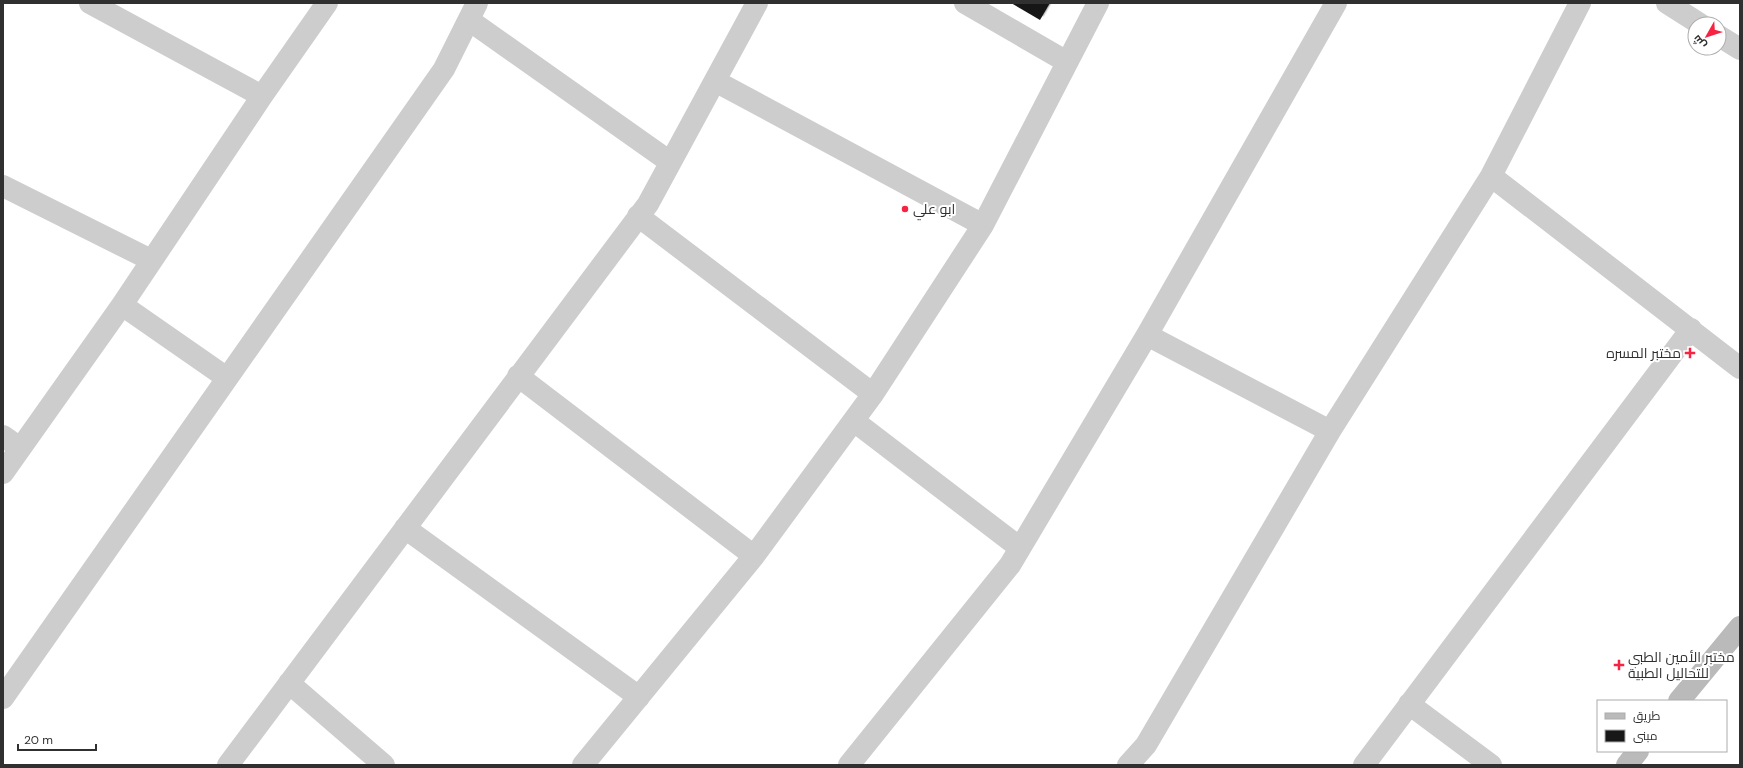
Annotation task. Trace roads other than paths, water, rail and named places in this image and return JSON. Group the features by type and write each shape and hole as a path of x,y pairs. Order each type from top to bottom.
{"main road":[{"path":"1680,700 1740,627"},
{"path":"1627,765 1637,752"}],"street":[{"path":"90,3 262,96"},
{"path":"3,473 12,442 122,305 262,96 327,3"},
{"path":"228,765 648,204 757,3"},
{"path":"965,3 1067,62"},
{"path":"583,765 754,556 873,394 983,225 1098,3"},
{"path":"848,765 1010,565 1147,335 1336,3"},
{"path":"1134,763 1330,431 1491,176 1580,3"},
{"path":"1667,3 1687,16"},
{"path":"3,698 444,69 473,12 670,162"},
{"path":"1727,41 1740,49"},
{"path":"715,81 983,225"},
{"path":"1491,176 1740,368"},
{"path":"3,186 151,260"},
{"path":"638,216 873,394"},
{"path":"122,305 227,378"},
{"path":"1364,765 1691,329"},
{"path":"1147,335 1330,431"},
{"path":"518,376 754,556"},
{"path":"854,421 1020,548"},
{"path":"405,528 639,697"},
{"path":"289,683 384,765"},
{"path":"1409,704 1491,765"}],"place":[{"name":"ابو علي","path":"905,209"},
{"name":"مختبر المسره","path":"1690,353"},
{"name":"مختبر الأمين الطبي للتحاليل الطبية","path":"1619,665"}]}
